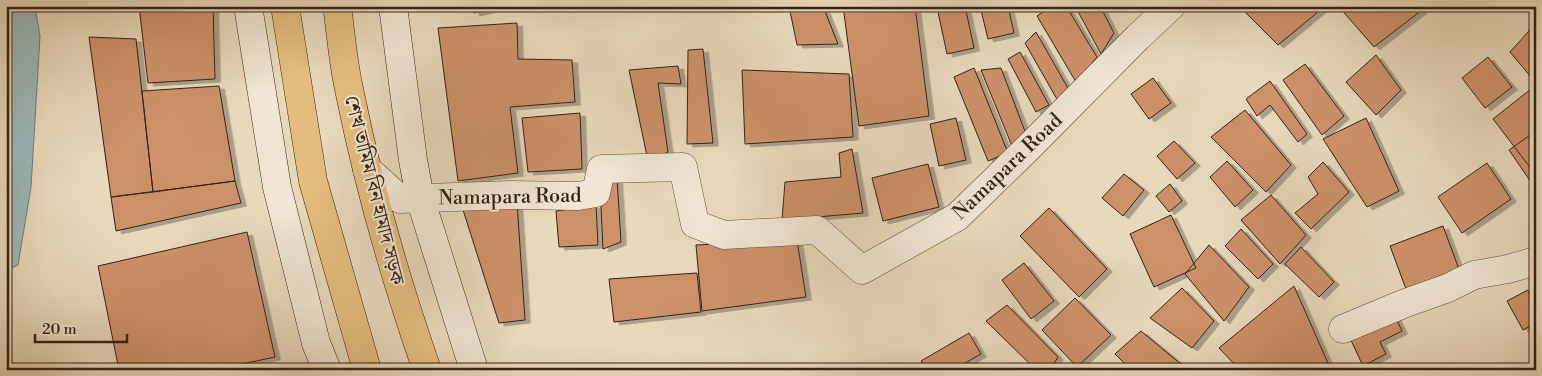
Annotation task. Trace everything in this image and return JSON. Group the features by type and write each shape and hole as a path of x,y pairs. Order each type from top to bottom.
{"main road":[{"path":"285,6 313,181 367,370"},
{"name":"শেখ তামিম বিন হামাদ সড়ক","path":"337,6 348,88 367,169 403,299 427,370"}],"street":[{"path":"248,6 276,187 316,343 327,370"},
{"path":"393,6 413,160 420,198 474,370"},
{"name":"Namapara Road","path":"367,169 400,199 511,195 578,196 596,194 601,169 683,167 695,224 724,235 817,230 862,270 957,217 1171,6"},
{"path":"1342,329 1448,288 1474,275 1508,270 1536,261"}],"water":[{"path":"6,6 35,6 40,36 31,187 18,265 6,271"}],"building":[{"path":"139,6 213,6 215,79 148,83"},
{"path":"473,6 496,6 496,8 474,13"},
{"path":"789,6 823,6 838,44 797,45"},
{"path":"843,6 915,6 929,116 859,126"},
{"path":"965,6 974,48 947,54 938,12"},
{"path":"980,6 1008,6 1014,33 988,39"},
{"path":"1052,6 1066,6 1097,57 1076,82 1037,16"},
{"path":"1075,6 1100,6 1114,33 1101,54"},
{"path":"1239,6 1324,6 1324,7 1278,45"},
{"path":"1419,6 1422,10 1374,47 1339,7"},
{"path":"517,23 518,59 572,60 575,102 510,107 518,173 458,181 438,28"},
{"path":"1536,23 1536,83 1510,52"},
{"path":"1036,32 1073,97 1062,108 1025,43"},
{"path":"89,37 136,39 153,192 111,197"},
{"path":"703,49 713,143 687,144 688,50"},
{"path":"1020,52 1049,105 1036,112 1008,59"},
{"path":"1376,55 1401,90 1376,115 1346,82"},
{"path":"1488,57 1512,87 1485,108 1462,78"},
{"path":"1305,64 1344,116 1322,135 1283,80"},
{"path":"678,66 681,84 658,83 668,152 648,161 629,70"},
{"path":"974,68 1008,153 988,161 954,77"},
{"path":"1001,68 1026,134 1012,146 981,70"},
{"path":"742,70 849,74 853,137 745,144"},
{"path":"1153,78 1171,103 1149,119 1131,94"},
{"path":"1270,81 1307,134 1298,142 1270,105 1257,116 1246,99"},
{"path":"219,86 235,181 153,192 142,91"},
{"path":"1531,89 1536,95 1536,175 1493,119"},
{"path":"1245,110 1291,165 1266,192 1211,137"},
{"path":"580,113 582,169 528,172 522,118"},
{"path":"956,118 966,160 939,166 930,124"},
{"path":"1366,118 1399,191 1367,207 1323,139"},
{"path":"1536,131 1536,183 1533,185 1509,150"},
{"path":"1174,141 1195,163 1177,179 1157,156"},
{"path":"852,149 863,213 782,220 785,182 841,177 839,153"},
{"path":"1227,161 1253,190 1235,207 1210,177"},
{"path":"1323,162 1349,192 1311,229 1295,213 1318,194 1308,177"},
{"path":"1487,163 1511,199 1462,233 1438,197"},
{"path":"928,164 939,207 883,221 872,178"},
{"path":"1124,174 1144,190 1123,216 1102,198"},
{"path":"617,178 621,242 603,249 601,206 610,179"},
{"path":"235,181 241,203 116,231 111,197"},
{"path":"1170,184 1182,201 1169,212 1156,196"},
{"path":"1271,195 1306,235 1280,264 1241,220"},
{"path":"517,202 525,320 499,323 463,210"},
{"path":"596,205 598,245 559,247 556,211"},
{"path":"1049,208 1107,269 1079,297 1020,236"},
{"path":"1171,215 1196,268 1154,287 1130,234"},
{"path":"1443,226 1459,269 1406,289 1390,246"},
{"path":"1241,229 1273,264 1258,279 1225,246"},
{"path":"247,232 275,357 214,370 119,370 98,266"},
{"path":"797,240 806,297 702,311 696,245"},
{"path":"1209,245 1249,287 1224,321 1185,274"},
{"path":"1301,247 1334,282 1319,297 1285,264"},
{"path":"1024,263 1054,301 1031,319 1002,280"},
{"path":"697,273 701,312 614,322 609,279"},
{"path":"1294,286 1331,370 1240,370 1219,348"},
{"path":"1182,288 1214,321 1192,348 1150,318"},
{"path":"1528,290 1536,305 1536,323 1523,330 1507,301"},
{"path":"1075,298 1111,335 1077,367 1042,330"},
{"path":"1007,305 1058,357 1050,370 1036,370 986,321"},
{"path":"1394,314 1402,331 1380,342 1386,354 1363,366 1349,336"},
{"path":"1141,331 1182,365 1177,370 1131,370 1115,354"},
{"path":"969,333 981,354 953,370 926,370 921,361"}]}
